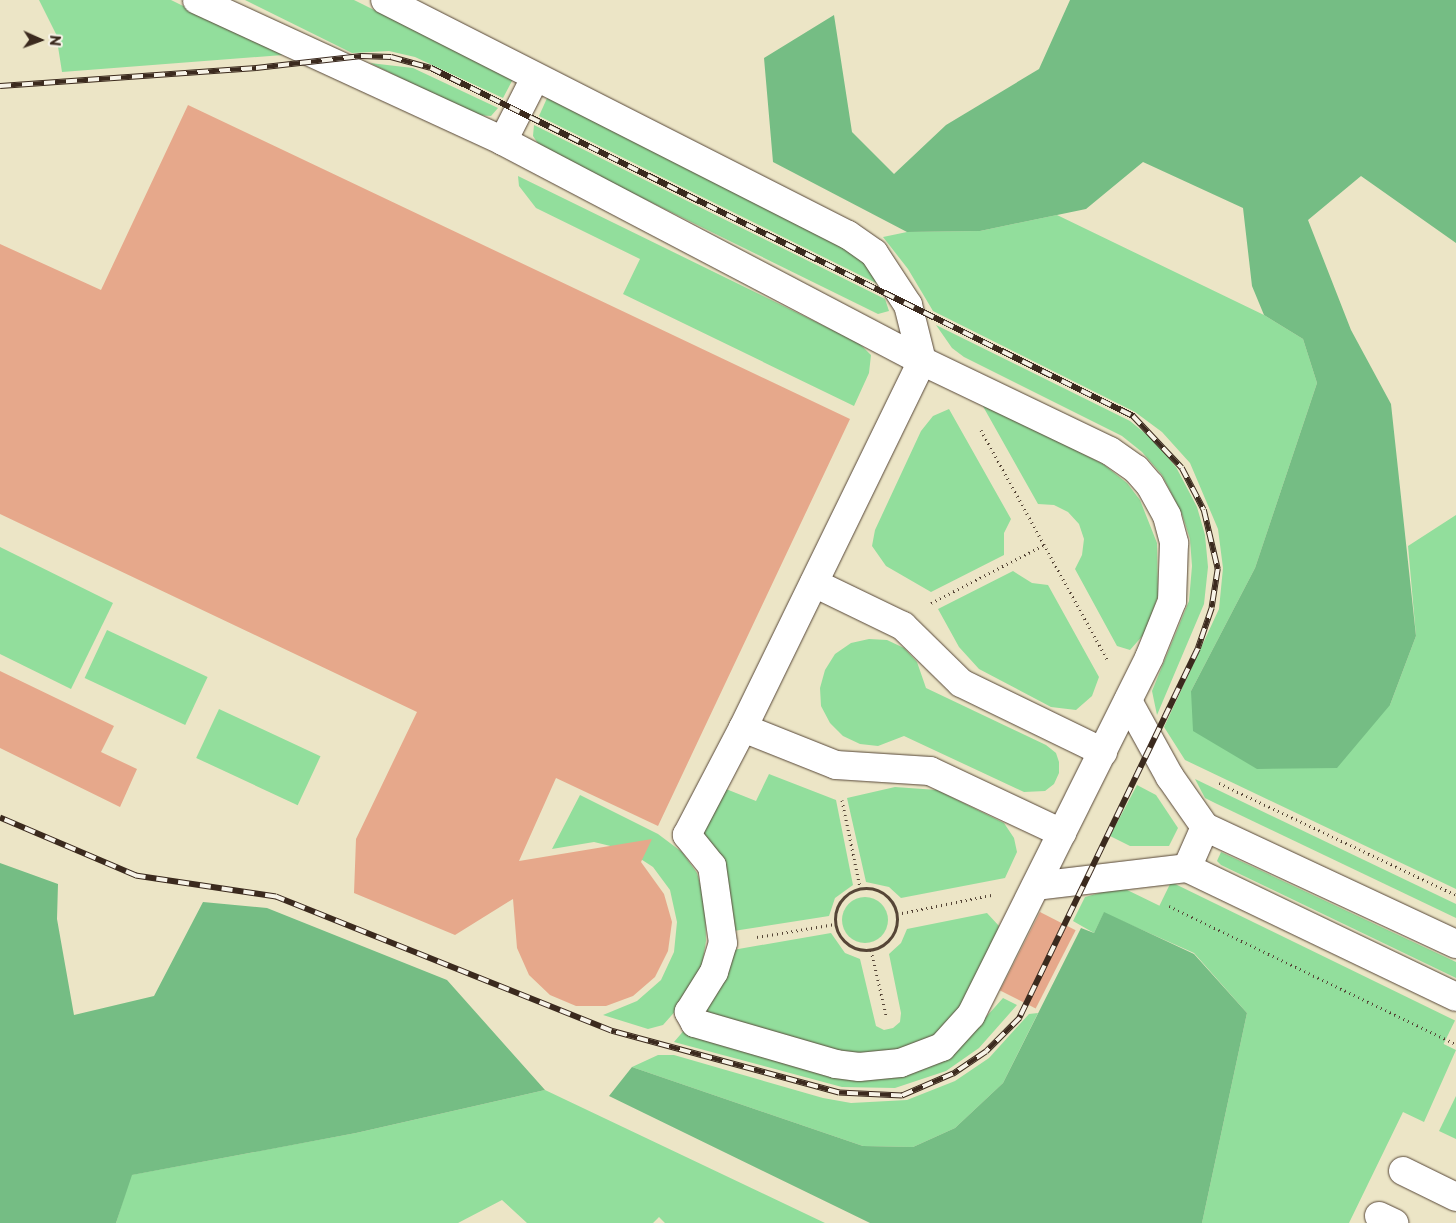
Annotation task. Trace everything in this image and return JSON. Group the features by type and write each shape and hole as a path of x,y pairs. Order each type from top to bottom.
{"street":[{"path":"197,0 502,141 922,361 1110,451 1136,469 1150,485 1167,516 1174,542 1176,568 1172,601 1128,702 971,1014 942,1047 900,1063 859,1067 836,1064 695,1022 689,1012 714,972 724,943 712,866 687,835 743,728 922,361 908,305 874,253 848,235 535,78 386,0"},
{"path":"502,141 535,78"},
{"path":"814,583 903,626 961,683 1103,752"},
{"path":"1128,702 1170,777 1205,827 1456,944"},
{"path":"743,728 836,766 930,771 1062,833"},
{"path":"1187,868 1205,827"},
{"path":"1036,886 1187,868 1456,997"},
{"path":"1403,1171 1456,1197"}],"path":[{"path":"978,426 1128,702"},
{"path":"903,626 934,601 1044,545"},
{"path":"836,766 860,887"},
{"path":"1170,777 1190,768 1456,895"},
{"path":"1133,874 1136,891 1456,1044"},
{"path":"897,914 1036,886"},
{"path":"860,887 873,888 884,893 892,902 897,914 897,926 892,938 871,950 859,950 848,945 839,936 835,924 835,912 840,901 860,887"},
{"path":"724,943 835,924"},
{"path":"871,950 886,1015"}],"green space":[{"path":"39,0 171,0 283,55 62,72 56,34"},
{"path":"245,0 354,0 513,79 503,98 415,57 389,51 352,53"},
{"path":"1070,0 1456,0 1456,243 1361,176 1308,220 1351,330 1391,404 1416,636 1390,705 1337,768 1257,769 1193,731 1191,691 1255,568 1317,383 1303,339 1264,315 1252,286 1243,208 1143,162 1086,209 980,231 907,232 773,162 764,58 834,15 852,132 894,174 946,125 1039,69"},
{"path":"370,63 413,68 498,108 491,116 476,115"},
{"path":"548,96 866,260 878,284 539,116"},
{"path":"534,125 885,299 889,311 878,314 549,152 539,145 533,136"},
{"path":"518,176 859,343 871,355 869,373 854,406 623,294 640,259 536,208 519,186"},
{"path":"1057,215 1264,315 1303,339 1317,383 1255,568 1191,691 1390,705 1416,636 1408,546 1456,515 1456,889 1185,760 1164,727 1219,609 1223,568 1218,529 1190,463 1162,432 1135,412 933,311 908,269 883,237 907,232 980,231"},
{"path":"936,325 1130,421 1152,439 1176,467 1197,507 1205,535 1208,567 1204,604 1157,715 1152,691 1189,601 1192,566 1190,539 1182,514 1162,475 1142,452 1122,436 964,357 952,348"},
{"path":"980,401 1103,464 1127,483 1140,500 1157,543 1158,596 1145,633 1130,650 1117,646 1075,569 1082,555 1084,539 1079,524 1068,512 1054,505 1038,504"},
{"path":"949,409 1011,519 1004,533 1004,555 931,592 886,566 872,546 875,530 921,431 933,416"},
{"path":"0,547 113,603 71,689 0,654"},
{"path":"1013,571 1032,583 1048,585 1099,677 1092,696 1076,710 1051,707 979,669 959,647 938,609"},
{"path":"107,630 208,677 185,725 85,678"},
{"path":"869,639 887,640 904,648 917,662 926,688 1046,745 1056,753 1059,762 1059,773 1054,784 1045,791 1024,792 904,736 878,746 860,744 843,736 830,723 821,706 820,688 825,670 835,654 851,643"},
{"path":"219,709 321,756 298,805 196,758"},
{"path":"769,774 836,800 853,885 835,898 829,916 727,932 700,840 721,787 756,801"},
{"path":"1195,779 1456,904 1456,918 1205,798"},
{"path":"1137,785 1156,795 1178,828 1169,846 1130,846 1110,836"},
{"path":"895,787 937,790 1004,823 1014,838 1017,852 1005,878 901,898 889,887 866,882 847,798"},
{"path":"580,795 658,834 682,852 697,873 705,902 706,941 701,972 687,998 663,1025 648,1029 603,1015 637,1001 661,980 674,952 677,922 670,890 653,867 627,850 594,842 552,849"},
{"path":"1221,852 1456,962 1456,978 1221,865 1217,861"},
{"path":"0,863 58,884 57,919 74,1015 154,996 203,902 267,908 447,980 545,1090 356,1133 132,1175 116,1223 0,1223"},
{"path":"1171,882 1455,1021 1441,1049 1157,911"},
{"path":"1121,887 1456,1050 1424,1122 1403,1112 1349,1223 1202,1223 1247,1013 1194,953 1104,913 1094,933 1073,921 1085,897"},
{"path":"860,897 870,897 884,907 888,920 884,933 878,939 870,943 860,943 846,933 842,925 842,915 852,901"},
{"path":"1104,912 1194,954 1247,1013 1202,1223 870,1223 609,1096 632,1067 863,1146 913,1147 955,1128 1003,1083 1081,928 1094,933"},
{"path":"987,913 999,926 997,934 951,1024 919,1047 856,1057 700,1015 727,951 831,933 845,953 860,959 876,1026 884,1030 893,1028 900,1022 901,1013 889,954 901,943 907,929"},
{"path":"1003,998 1017,1005 979,1048 946,1071 895,1088 842,1087 674,1042 686,1028 834,1071 970,1035"},
{"path":"1038,1013 1003,1083 955,1128 913,1147 863,1146 632,1067 658,1055 674,1055 823,1098 851,1103 907,1100 955,1081 989,1058 1029,1014"},
{"path":"545,1090 825,1223 665,1223 659,1217 653,1223 527,1223 502,1200 458,1223 116,1223 131,1175 356,1133"},
{"path":"1456,1096 1456,1139 1439,1131"}],"building":[{"path":"188,105 850,419 658,826 556,778 519,861 652,839 641,862 664,894 672,922 668,951 655,977 633,996 606,1006 576,1006 550,995 529,975 517,948 513,899 455,935 354,893 356,839 417,712 0,514 0,244 101,290"},
{"path":"0,671 114,726 101,752 137,769 120,807 0,748"},
{"path":"1040,912 1076,930 1036,1009 1000,990"}],"railway":[{"path":"0,86 256,68 361,56 391,57 431,68 1133,416 1182,468 1204,510 1218,569 1212,608 1198,649 1020,1018 986,1052 953,1074 902,1096 839,1093 611,1031 276,897 136,876 0,818"}]}
